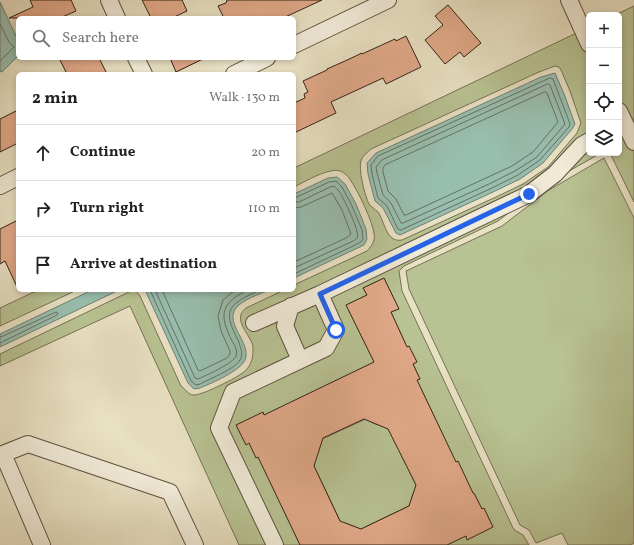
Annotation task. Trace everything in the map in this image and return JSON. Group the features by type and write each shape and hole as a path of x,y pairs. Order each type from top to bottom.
{"street":[{"path":"109,0 116,16"},
{"path":"296,44 388,0"},
{"path":"569,0 586,37"},
{"path":"137,60 143,72"},
{"path":"238,72 263,60"},
{"path":"624,116 634,142"},
{"path":"254,323 320,294 529,194 555,174 582,145 586,143"},
{"path":"0,186 16,178"},
{"path":"274,545 219,428 233,392 326,348 336,330 320,294"},
{"path":"291,306 285,326 300,360"},
{"path":"42,545 2,455 28,444 170,492 194,545"}],"shaded area":[{"path":"634,6 634,202 611,156 622,156 621,12"},
{"path":"586,28 586,156 596,156 546,184 498,221 404,266 399,271 402,291 513,528 523,535 529,545 239,545 130,306 0,366 0,354 129,292 137,292 140,296 181,386 188,393 197,395 203,393 243,373 250,364 253,352 252,342 243,327 240,317 246,308 280,292 296,292 296,284 367,251 374,240 373,228 370,219 350,179 343,172 336,170 330,171 296,186 296,167","holes":["555,66 559,67 581,123 577,133 548,167 523,184 402,240 397,240 389,235 378,212 369,204 362,182 360,165 365,154 371,149 539,72","375,411 396,428 422,495 415,510 350,535 337,530 307,450 314,436"]},
{"path":"604,158 634,218 634,543 630,545 568,545 562,533 536,543 529,530 520,525 409,289 406,271 502,226 549,190"},
{"path":"34,292 73,292 0,326 0,308"},
{"path":"368,418 372,419 371,422 375,424 387,425 418,489 417,492 414,491 411,500 413,501 413,504 357,531 355,527 345,523 344,526 342,525 311,460 318,453 320,447 317,445 318,441"}],"water":[{"path":"0,2 16,36 16,58 3,71 0,72"},
{"path":"555,73 575,124 543,163 520,179 493,192 400,235 396,233 383,208 375,201 368,174 367,163 376,153 541,77"},
{"path":"337,177 345,184 356,204 366,229 367,239 364,245 296,277 296,193 328,178"},
{"path":"88,292 115,292 0,347 0,334"},
{"path":"146,292 264,292 242,302 233,314 235,327 245,347 245,360 242,364 218,380 200,388 194,389 188,383"}],"building":[{"path":"30,0 71,0 76,11 65,16 16,16 16,18 9,18 33,7"},
{"path":"142,0 182,0 187,11 176,16 150,16"},
{"path":"227,0 322,0 287,16 223,16 218,6 226,3"},
{"path":"448,5 481,43 464,57 460,52 445,64 425,40 443,25 435,16"},
{"path":"406,36 421,67 386,84 383,78 331,102 336,113 296,132 296,102 305,98 304,94 308,92 303,81 362,53 395,39 396,41"},
{"path":"60,60 100,60 106,72 66,72"},
{"path":"171,60 201,60 176,72"},
{"path":"16,111 16,144 0,152 0,119"},
{"path":"16,221 16,285 5,261 0,264 0,229"},
{"path":"384,278 399,309 391,312 407,347 409,346 417,362 413,364 420,379 417,380 456,462 458,461 473,493 482,509 484,508 493,527 467,540 466,536 447,545 300,545 258,457 256,458 249,443 246,445 236,425 263,412 264,415 374,362 346,305 367,295 363,288","holes":["364,419 388,429 416,485 409,506 361,529 340,521 314,466 323,438"]}],"route":[{"path":"336,330 320,294 529,194"}]}
